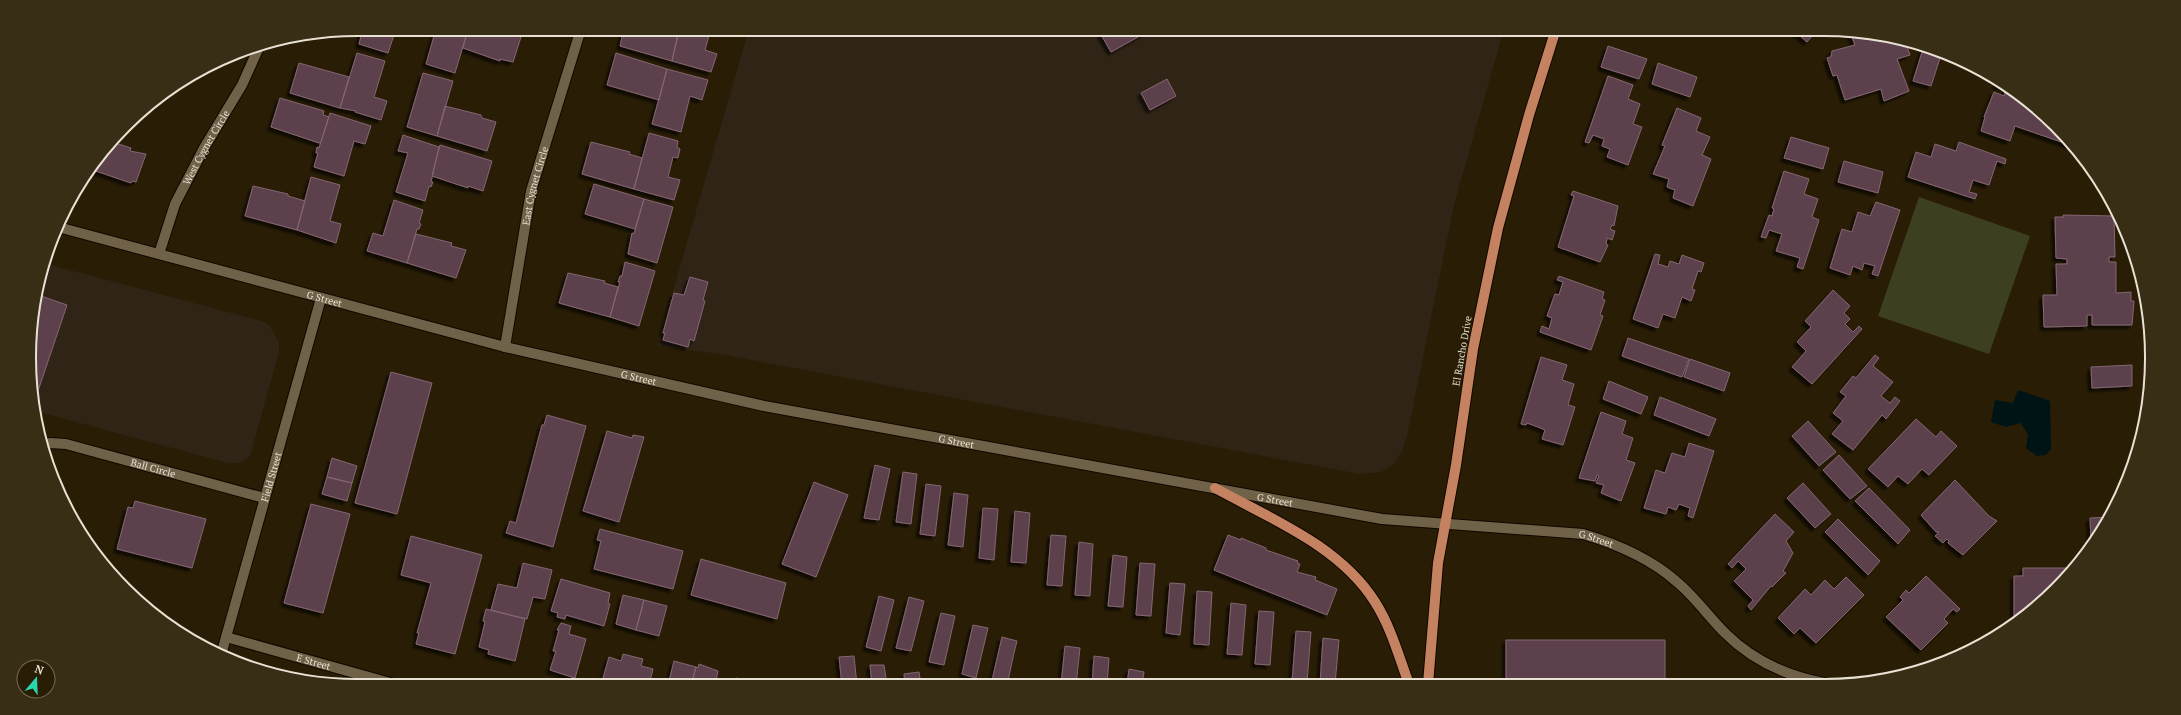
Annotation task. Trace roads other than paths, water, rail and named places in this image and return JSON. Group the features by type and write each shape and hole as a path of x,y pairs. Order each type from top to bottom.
{"main road":[{"name":"El Rancho Drive","path":"1428,679 1438,563 1456,465 1473,349 1498,228 1528,115 1554,36"},
{"path":"1215,488 1308,540 1349,569 1362,584 1382,616 1407,679"}],"street":[{"name":"East Cygnet Circle","path":"505,347 531,191 579,36"},
{"name":"West Cygnet Circle","path":"159,254 175,204 204,148 242,85 257,52"},
{"name":"G Street","path":"63,228 505,347 764,406 1382,519 1583,534 1614,543 1647,560 1678,582 1726,634 1752,655 1777,669 1803,679"},
{"name":"Field Street","path":"223,650 321,298"},
{"name":"Ball Circle","path":"48,444 66,444 264,498"},
{"name":"E Street","path":"226,637 376,679"}]}
